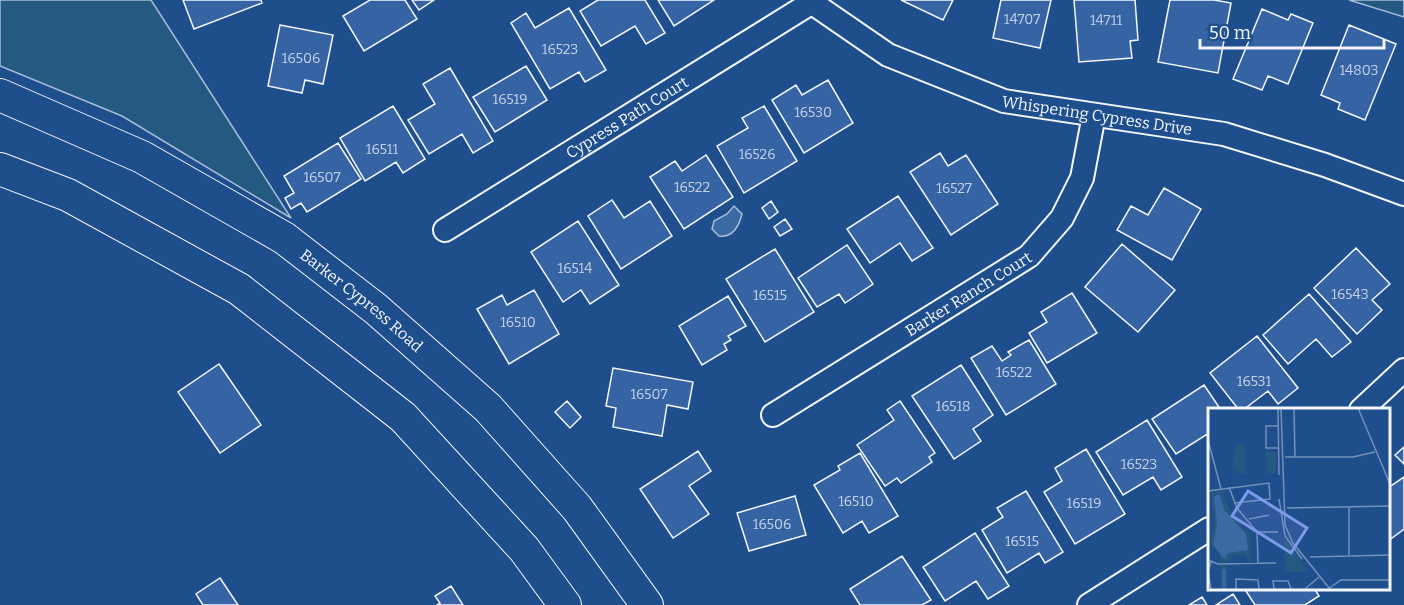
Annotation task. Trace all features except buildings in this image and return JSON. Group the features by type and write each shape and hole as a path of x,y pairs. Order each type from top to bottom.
{"main road":[{"name":"Barker Cypress Road","path":"0,95 142,157 284,238 376,309 488,408 578,508 647,605"},
{"path":"0,169 68,195 248,296 403,417 524,549 565,605"}],"street":[{"name":"Whispering Cypress Drive","path":"809,2 888,55 1004,101 1224,135 1325,165 1404,194"},
{"name":"Cypress Path Court","path":"445,230 809,2"},
{"name":"Barker Ranch Court","path":"773,415 1029,256 1062,218 1082,178 1094,115"},
{"path":"1363,408 1404,370"},
{"path":"1089,605 1208,530"}],"shaded area":[{"path":"0,0 151,0 291,218 122,116 0,66"},
{"path":"1349,0 1404,0 1404,17"},
{"path":"734,206 742,214 739,223 732,233 719,236 712,229 714,221 727,214"}]}
